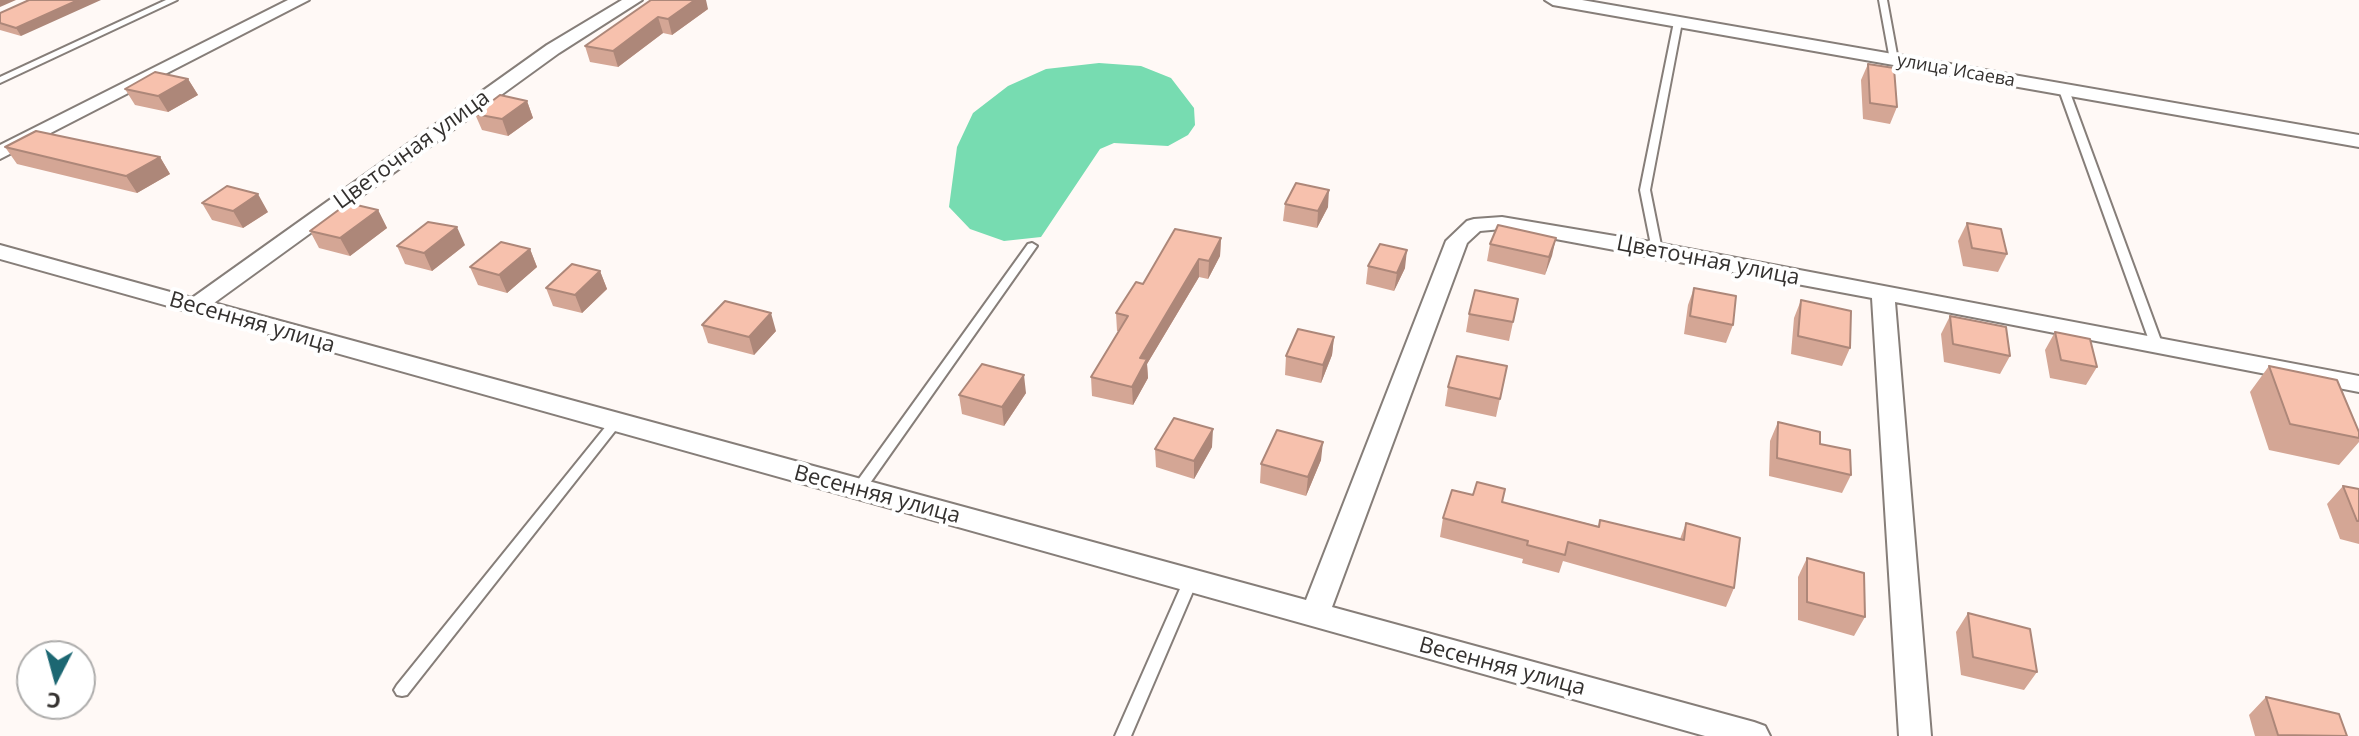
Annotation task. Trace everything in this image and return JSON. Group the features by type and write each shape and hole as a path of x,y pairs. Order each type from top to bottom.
{"street":[{"path":"0,153 301,0"},
{"name":"Цветочная улица","path":"194,307 553,49 634,0"},
{"name":"улица Исаева","path":"1553,0 2359,141"},
{"name":"Цветочная улица","path":"1314,616 1457,241 1474,225 1502,223 1657,250 1883,296 2359,384"},
{"name":"Весенняя улица","path":"0,252 1754,736"},
{"path":"1883,296 1915,736"}],"lane":[{"path":"0,80 173,0"},
{"path":"1883,0 1894,60"},
{"path":"1657,250 1645,190 1678,22"},
{"path":"2064,90 2157,346"},
{"path":"858,490 1032,246"},
{"path":"402,690 615,423"},
{"path":"1123,736 1190,582"}],"green space":[{"path":"1099,63 1141,66 1171,78 1194,108 1195,125 1188,135 1168,146 1114,143 1100,149 1041,237 1004,241 970,229 949,207 957,147 973,113 1008,86 1046,69"}],"building":[{"path":"29,0 78,0 16,28 0,23 0,13"},
{"path":"651,0 695,0 668,19 658,17 613,51 585,46"},
{"path":"1868,64 1894,68 1897,107 1870,103"},
{"path":"155,72 188,79 158,96 125,89"},
{"path":"500,95 527,101 502,119 475,114"},
{"path":"36,131 160,157 126,176 5,147"},
{"path":"1296,183 1329,190 1318,211 1285,204"},
{"path":"227,186 258,194 233,211 202,203"},
{"path":"348,203 378,210 340,238 310,231"},
{"path":"428,222 457,227 424,253 397,246"},
{"path":"1967,223 2001,229 2007,254 1972,248"},
{"path":"1498,225 1556,238 1549,257 1490,244"},
{"path":"1175,229 1221,238 1209,261 1199,259 1140,358 1147,359 1132,387 1091,377 1128,316 1116,313 1136,282 1143,284"},
{"path":"501,242 530,249 499,275 470,267"},
{"path":"1380,244 1407,250 1397,273 1368,266"},
{"path":"572,264 600,271 575,295 546,288"},
{"path":"1694,288 1736,296 1733,325 1690,316"},
{"path":"1475,290 1518,299 1513,322 1469,314"},
{"path":"1801,300 1851,311 1850,348 1798,336"},
{"path":"725,301 771,313 749,337 702,325"},
{"path":"1950,316 2006,327 2010,356 1953,344"},
{"path":"1298,329 1334,337 1323,365 1286,356"},
{"path":"2055,332 2090,339 2097,367 2061,360"},
{"path":"1457,356 1507,366 1500,399 1448,387"},
{"path":"982,364 1024,375 1002,407 959,395"},
{"path":"2269,366 2337,380 2359,438 2290,424"},
{"path":"1174,418 1213,429 1194,461 1155,449"},
{"path":"1778,422 1820,432 1820,444 1850,450 1851,475 1777,458"},
{"path":"1277,430 1323,442 1308,477 1261,464"},
{"path":"1477,482 1505,489 1502,502 1599,527 1600,520 1684,540 1686,523 1740,538 1734,588 1568,542 1565,555 1527,545 1528,541 1443,518 1452,490 1473,495"},
{"path":"2343,486 2359,489 2359,521 2357,521"},
{"path":"1807,558 1864,573 1865,617 1807,602"},
{"path":"1968,613 2030,629 2037,672 1973,657"},
{"path":"2266,697 2339,714 2347,736 2278,735"}]}
